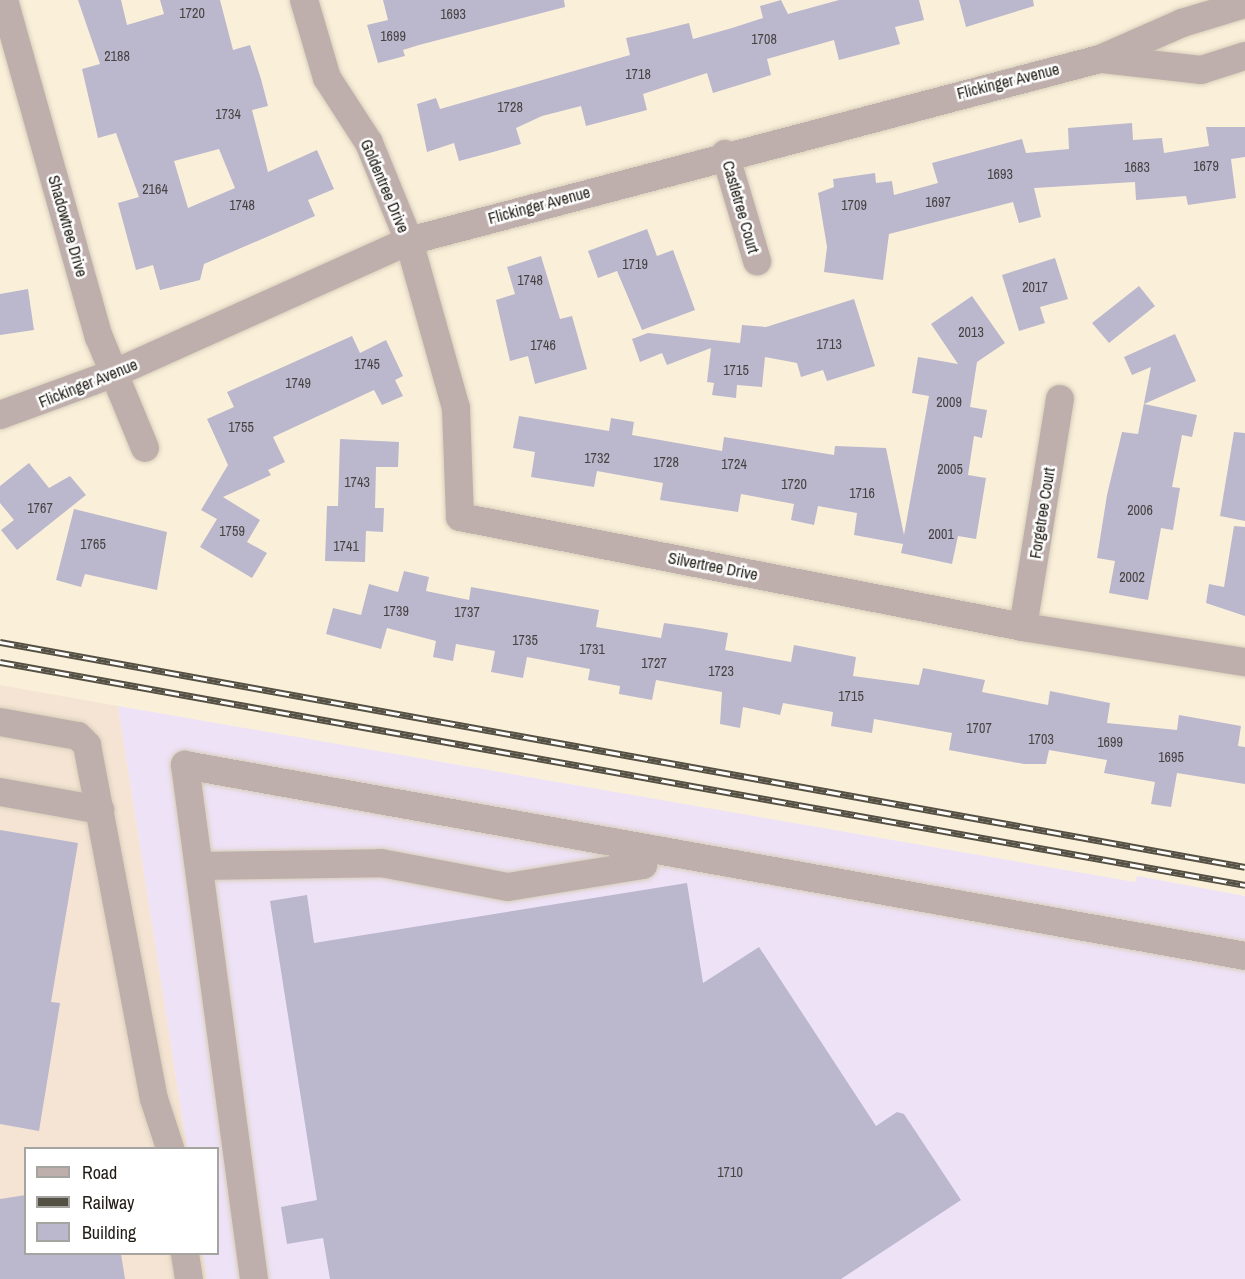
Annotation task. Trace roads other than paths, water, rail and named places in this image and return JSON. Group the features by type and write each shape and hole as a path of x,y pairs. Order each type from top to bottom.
{"street":[{"name":"Shadowtree Drive","path":"4,0 99,337 145,448"},
{"name":"Goldentree Drive","path":"304,0 327,78 369,143 409,241"},
{"name":"Flickinger Avenue","path":"0,416 115,373 409,241 725,154 1100,59 1182,23 1245,4"},
{"name":"Flickinger Avenue","path":"1100,59 1201,70 1245,56"},
{"name":"Castletree Court","path":"725,154 757,261"},
{"name":"Silvertree Drive","path":"409,241 456,408 460,517 1023,627 1245,662"},
{"name":"Forgetree Court","path":"1023,627 1060,399"},
{"path":"0,722 78,736 87,745 154,1099 169,1147"},
{"path":"254,1279 185,765 646,850 1245,956"},
{"path":"0,792 100,810"},
{"path":"199,866 381,863 508,887 643,866 646,850"},
{"path":"185,1255 189,1279"}],"railway":[{"path":"0,642 1245,867"},
{"path":"0,662 1245,885"}]}
